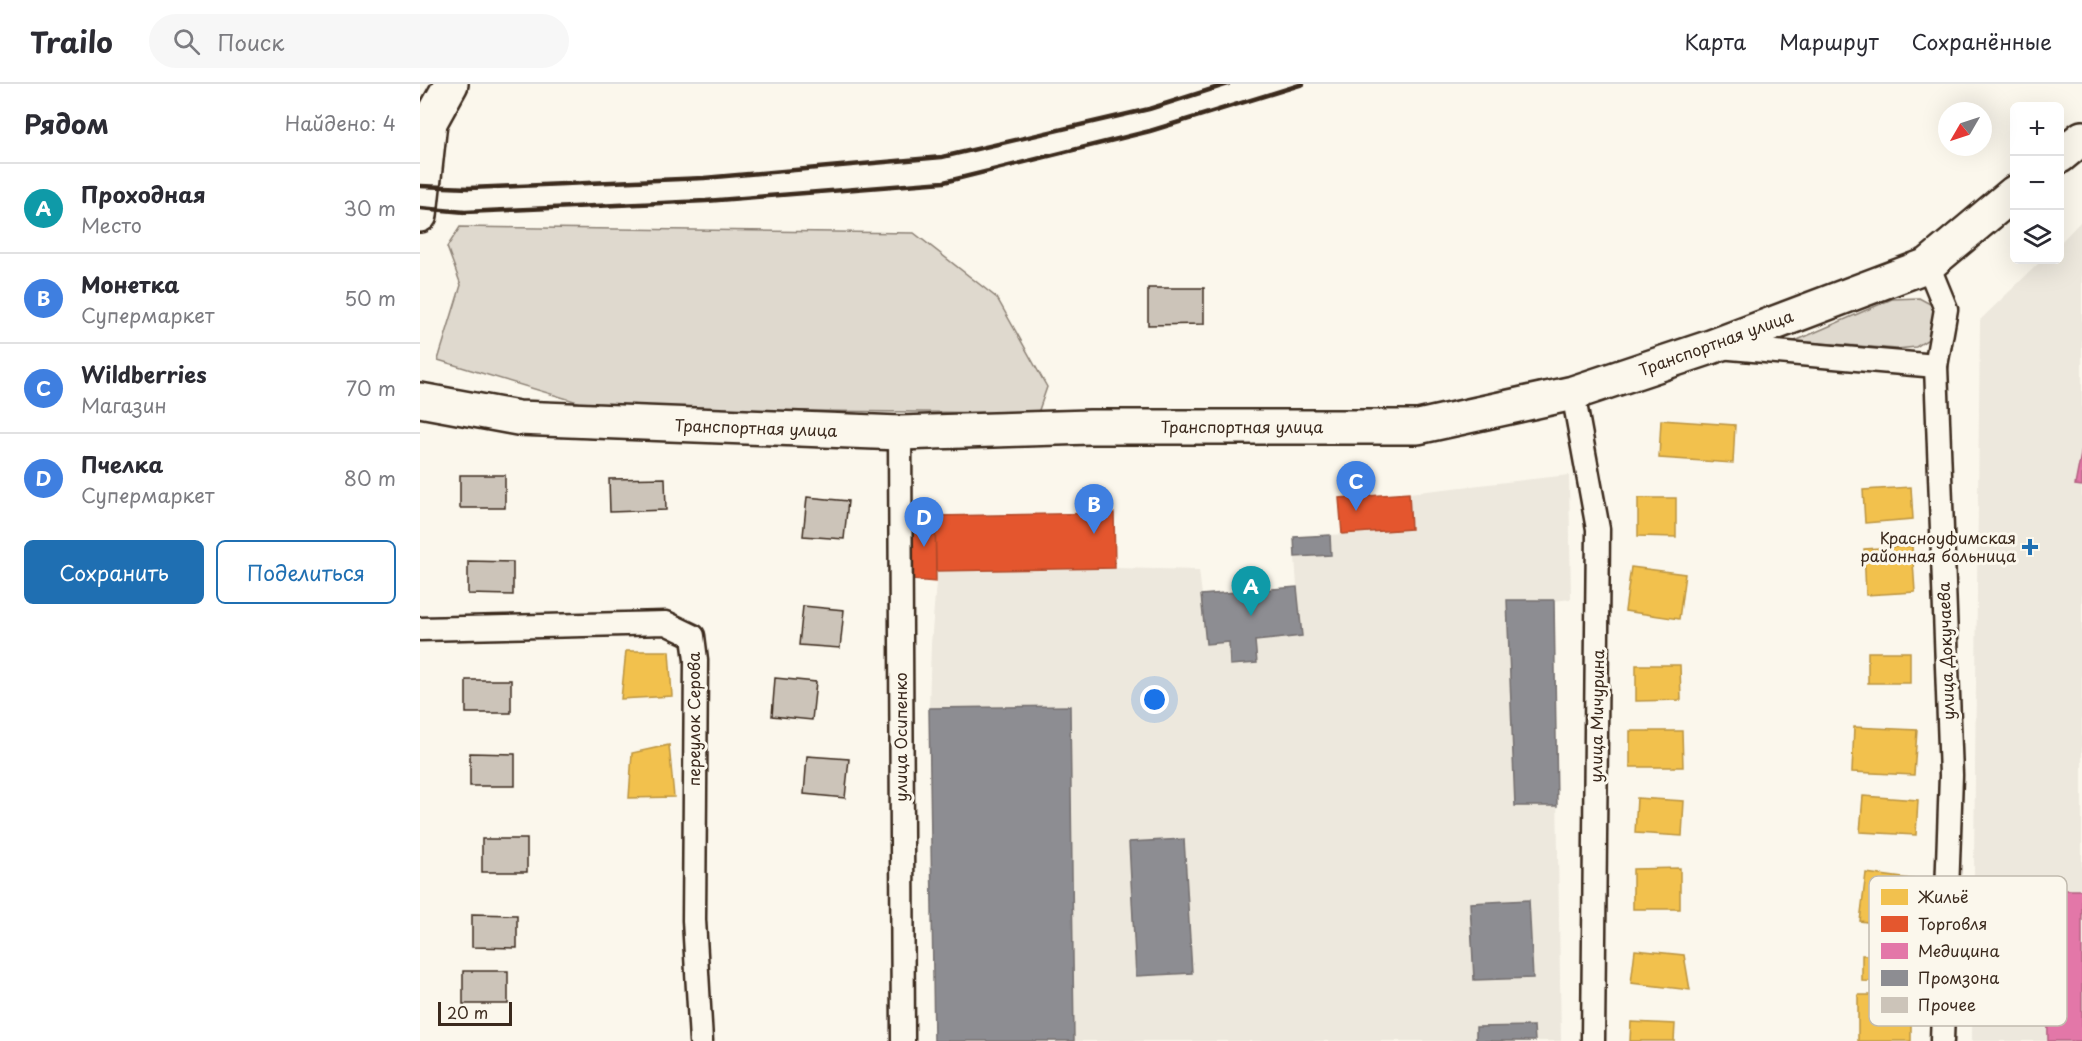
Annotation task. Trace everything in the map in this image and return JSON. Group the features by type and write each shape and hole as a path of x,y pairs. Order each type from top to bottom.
{"main road":[{"path":"420,215 425,115 451,84"},
{"path":"2064,153 2082,138"},
{"name":"Транспортная улица","path":"420,400 518,418 900,433 1090,427 1418,427 1573,393 1711,347 1928,265 2010,197"}],"street":[{"name":"улица Докучаева","path":"1928,265 1946,309 1936,366 1951,774 1948,876"},
{"path":"1711,347 1936,366"},
{"name":"улица Мичурина","path":"1573,393 1598,529 1593,1041"},
{"name":"улица Осипенко","path":"900,433 903,1041"},
{"name":"переулок Серова","path":"420,629 666,623 693,636 696,660 694,920 700,1041"},
{"name":"улица Докучаева","path":"1942,1041 1943,1026"}],"shaded area":[{"name":"Красноуфимская районная больница","path":"2082,220 2082,1041 1972,1041 1972,1026 2067,1026 2067,876 1974,876 1980,320 2038,264 2064,264 2064,239"},
{"path":"460,227 914,233 997,298 1047,387 1038,413 601,409 438,360 461,285 447,247"},
{"path":"1919,298 1932,305 1936,317 1934,330 1927,340 1916,347 1897,349 1795,341 1892,299"},
{"path":"1569,475 1571,599 1554,601 1561,1041 934,1041 929,708 936,582 935,516 1114,513 1115,568 1199,570 1202,595 1297,587 1295,557 1331,555 1330,535 1410,529 1409,493"}],"building: Жильё":[{"path":"1661,420 1735,425 1733,463 1659,458"},
{"path":"1911,487 1913,519 1865,523 1863,490"},
{"path":"1638,498 1676,498 1676,537 1638,536"},
{"path":"1912,546 1915,592 1866,595 1864,549"},
{"path":"1631,567 1685,574 1679,619 1625,611"},
{"path":"626,651 669,651 672,696 621,699"},
{"path":"1868,652 1910,652 1910,683 1868,683"},
{"path":"1636,665 1680,665 1681,700 1636,701"},
{"path":"1854,727 1917,730 1914,775 1852,772"},
{"path":"1630,731 1682,731 1683,767 1630,767"},
{"path":"669,745 674,797 629,798 632,753"},
{"path":"1863,796 1918,800 1916,835 1860,832"},
{"path":"1637,798 1684,801 1682,836 1635,833"},
{"path":"1680,868 1680,909 1633,909 1633,869"},
{"path":"1866,873 1888,876 1869,876 1869,922 1860,921"},
{"path":"1635,950 1684,955 1690,990 1631,983"},
{"path":"1862,955 1869,955 1869,981 1862,981"},
{"path":"1858,995 1869,995 1869,1026 1911,1026 1911,1041 1858,1041"},
{"path":"1631,1022 1675,1024 1674,1041 1630,1041"}],"building: Торговля":[{"path":"1409,493 1411,529 1342,534 1339,498"},
{"path":"1114,513 1115,568 936,571 935,516"},
{"path":"935,516 936,582 913,580 913,523"}],"building: Медицина":[{"path":"2082,449 2082,486 2075,485"},
{"path":"2067,890 2082,890 2082,1041 2048,1041 2048,1026 2067,1026"}],"building: Промзона":[{"path":"1330,535 1331,555 1295,557 1294,537"},
{"path":"1297,587 1302,636 1255,641 1257,663 1230,665 1229,642 1206,644 1201,595"},
{"path":"1507,600 1554,600 1557,806 1515,806"},
{"path":"1070,706 1074,1041 934,1041 929,708"},
{"path":"1184,839 1192,973 1136,976 1129,842"},
{"path":"1529,900 1533,978 1474,980 1470,903"},
{"path":"1534,1026 1535,1041 1476,1041 1476,1027"}],"building: Прочее":[{"path":"1148,288 1204,288 1204,324 1148,325"},
{"path":"460,475 505,475 505,508 460,508"},
{"path":"665,478 666,510 610,512 609,479"},
{"path":"807,497 848,501 844,539 803,536"},
{"path":"468,561 513,562 513,595 468,594"},
{"path":"803,606 844,610 840,648 799,645"},
{"path":"775,678 816,682 812,720 772,716"},
{"path":"466,680 511,680 511,713 466,713"},
{"path":"470,753 515,754 515,786 470,786"},
{"path":"807,756 849,759 845,798 804,794"},
{"path":"482,839 527,839 527,872 482,872"},
{"path":"472,914 517,915 517,948 472,947"},
{"path":"463,971 508,971 508,1004 463,1004"}],"railway":[{"path":"420,186 469,188 704,178 942,157 1149,109 1228,84"},
{"path":"420,208 465,212 706,201 944,182 1150,131 1303,84"}],"place":[{"name":"Wildberries","path":"1356,511"},
{"name":"Монетка","path":"1094,534"},
{"name":"Пчелка","path":"924,547"},
{"name":"Красноуфимская районная больница","path":"2030,547"},
{"name":"Проходная","path":"1251,616"}]}
